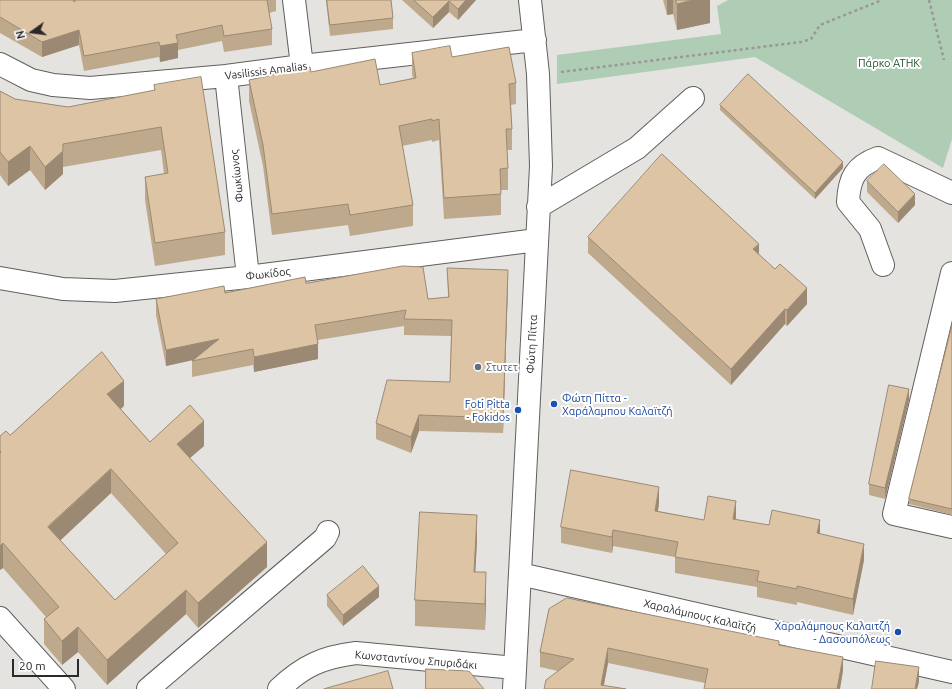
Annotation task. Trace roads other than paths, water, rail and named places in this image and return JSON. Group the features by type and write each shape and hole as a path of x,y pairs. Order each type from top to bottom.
{"street":[{"path":"294,0 302,66"},
{"name":"Φώτη Πίττα","path":"515,679 534,324 540,166 538,74 530,0"},
{"name":"Vasilissis Amalias","path":"0,64 31,80 53,85 90,88 226,76 535,40"},
{"name":"Φωκίωνος","path":"226,76 248,277"},
{"path":"538,207 636,148 693,98"},
{"path":"883,265 870,229 848,202 849,184 864,163 878,158 952,193"},
{"name":"Φωκίδος","path":"0,278 63,289 115,291 248,277 537,240"},
{"path":"952,273 894,514 952,527"},
{"path":"148,689 325,538 328,532"},
{"name":"Χαραλάμπους Καλαϊτζή","path":"520,574 952,672"},
{"path":"0,618 64,689"},
{"name":"Κωνσταντίνου Σπυριδάκι","path":"279,689 296,673 311,665 334,656 356,653 515,679"}],"place":[{"name":"Στυτετ","path":"478,367"},
{"name":"Φώτη Πίττα - Χαράλαμπου Καλαϊτζή","path":"554,404"},
{"name":"Foti Pitta - Fokidos","path":"518,410"},
{"name":"Χαραλάμπους Καλαιτζή - Δασουπόλεως","path":"898,632"}],"park label":[{"name":"Πάρκο ΑΤΗΚ","path":"889,63"}]}
